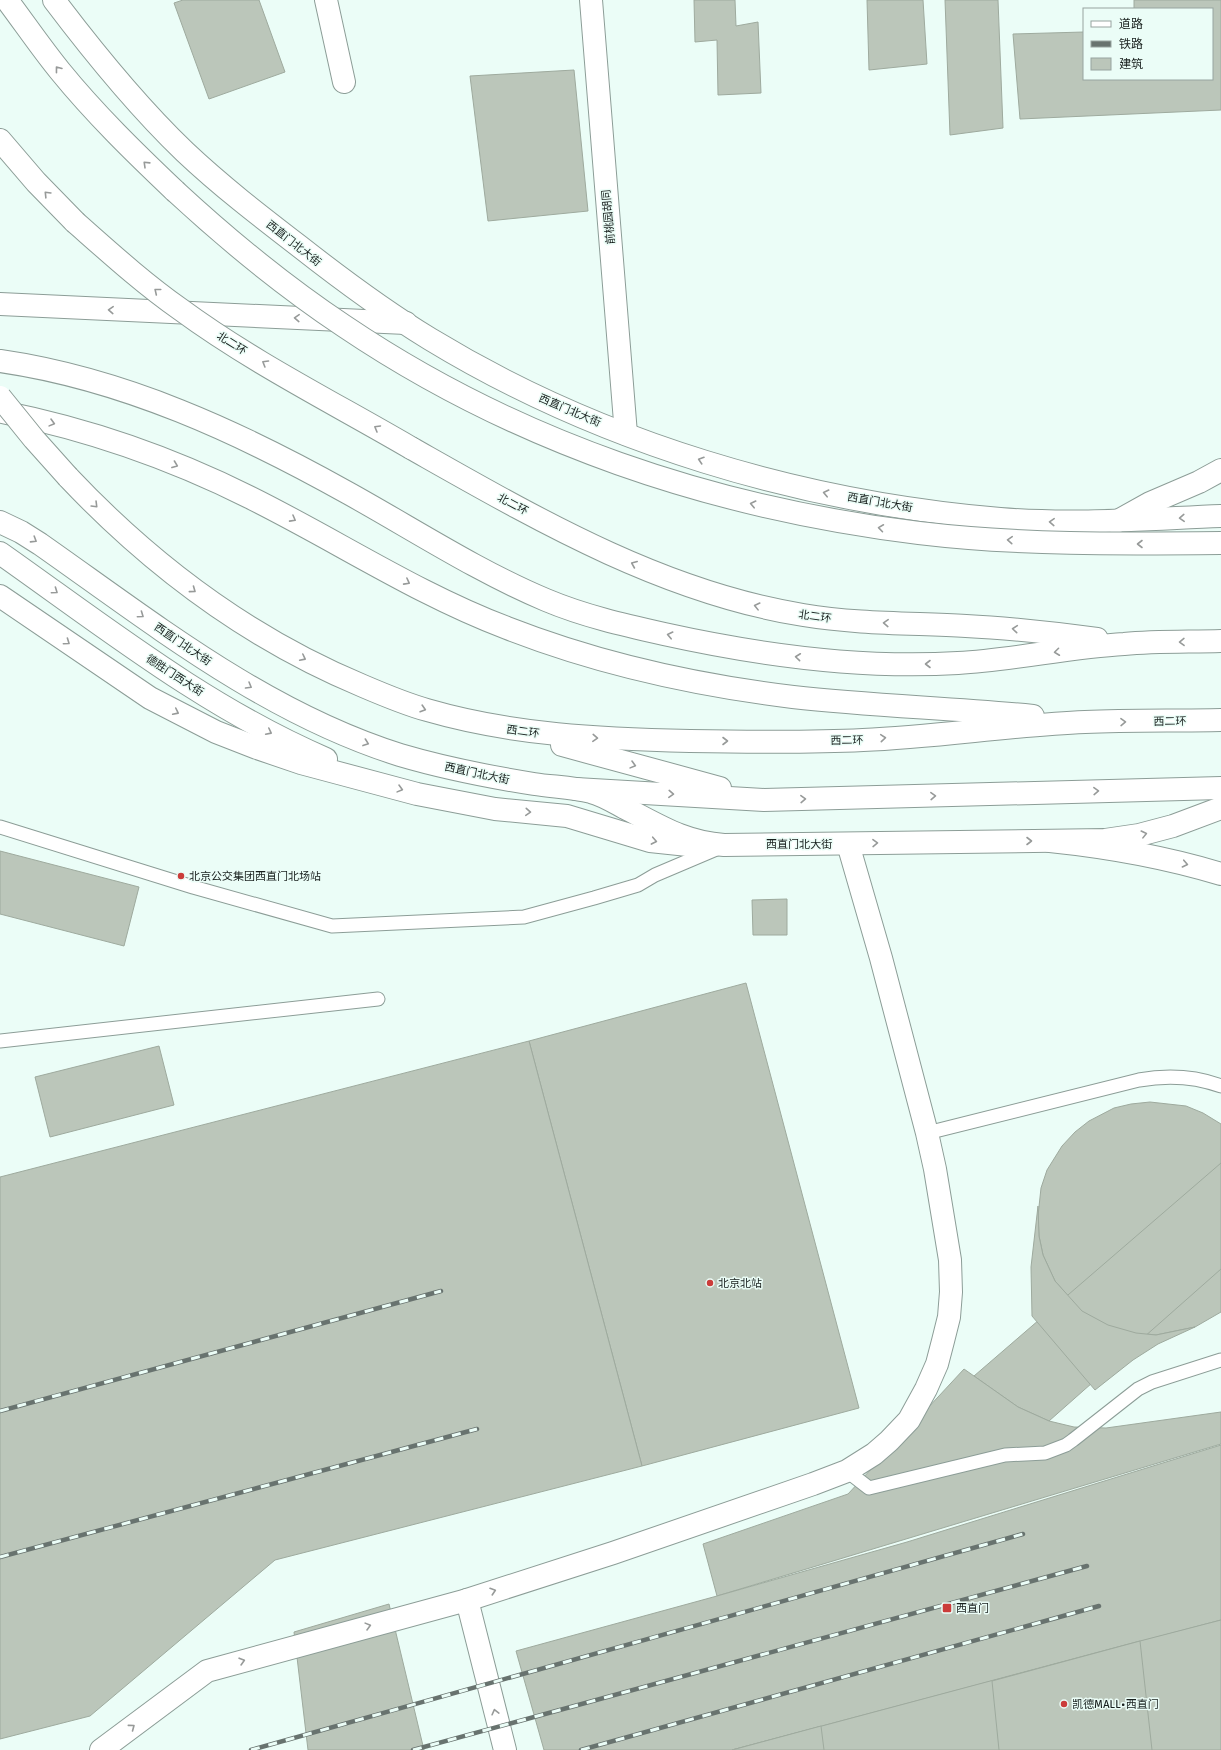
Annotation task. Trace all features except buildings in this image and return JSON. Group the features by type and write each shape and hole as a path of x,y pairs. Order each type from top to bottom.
{"main road":[{"path":"7,0 60,71 88,104 115,133 175,191 234,244 298,294 344,326 398,360 451,390 518,424 568,446 650,475 717,495 797,514 857,525 921,533 1004,540 1081,543 1221,543"},
{"name":"西直门北大街","path":"54,0 108,68 164,131 194,160 245,204 312,257 406,323 458,355 513,384 569,410 626,434 737,471 833,494 883,504 958,515 1060,522 1116,522 1221,516"},
{"path":"326,0 344,82"},
{"name":"前桃园胡同","path":"591,0 626,434"},
{"name":"北二环","path":"0,140 40,186 75,222 126,267 180,310 241,349 411,448 509,503 584,541 656,573 726,598 765,608 824,618 1004,628 1107,640 1123,644"},
{"path":"0,304 406,323"},
{"path":"0,361 45,369 95,382 168,406 203,420 298,466 522,589 559,605 619,623 706,643 758,652 872,662 956,664 1123,644 1221,641"},
{"path":"0,397 34,439 97,507 158,562 209,601 265,637 344,678 393,699 423,709 764,800"},
{"path":"0,412 34,418 80,431 121,444 202,475 248,496 407,582 466,611 528,636 625,666 701,683 795,697 982,711 1084,722"},
{"path":"1116,522 1150,503 1199,482 1221,470"},
{"name":"西直门北大街","path":"0,522 21,532 40,544 209,662 265,695 328,728 390,752 439,765 526,783 589,791 603,796 686,838 703,843 724,845 1007,841 1050,842"},
{"name":"德胜门西大街","path":"0,553 185,682 268,732 348,769 363,779"},
{"path":"0,596 131,686 169,709 216,732 301,764 406,791 473,805 567,816 654,841 681,845 724,845"},
{"name":"西二环","path":"474,722 505,729 569,736 618,739 716,741 863,740 1084,722 1221,720"},
{"path":"576,789 764,800 1221,788"},
{"path":"1050,842 1105,840 1139,835 1173,826 1221,808"},
{"path":"1050,842 1096,846 1198,867 1221,874"},
{"path":"101,1750 207,1671 467,1600 635,1545 847,1471 874,1454 889,1442 909,1420 926,1389 937,1364 943,1341 949,1317 951,1292 950,1260 935,1168 927,1133 881,958 848,844"},
{"path":"467,1600 505,1750"}],"lane":[{"path":"0,827 193,887 332,926 524,917 638,885 655,875 724,845"},
{"path":"0,1041 378,999"},
{"path":"927,1133 1139,1080 1158,1077 1182,1077 1221,1086"},
{"path":"847,1471 869,1488 1005,1455 1045,1453 1066,1445 1074,1440 1124,1400 1152,1382 1221,1360"}],"railway":[{"path":"0,1411 441,1291"},
{"path":"0,1557 477,1429"},
{"path":"251,1750 1023,1534"},
{"path":"413,1750 1087,1566"},
{"path":"581,1750 1099,1606"}],"place":[{"name":"北京公交集团西直门北场站","path":"181,876"},
{"name":"北京北站","path":"710,1283"},
{"name":"西直门","path":"947,1608"},
{"name":"凯德MALL•西直门","path":"1064,1704"}]}
